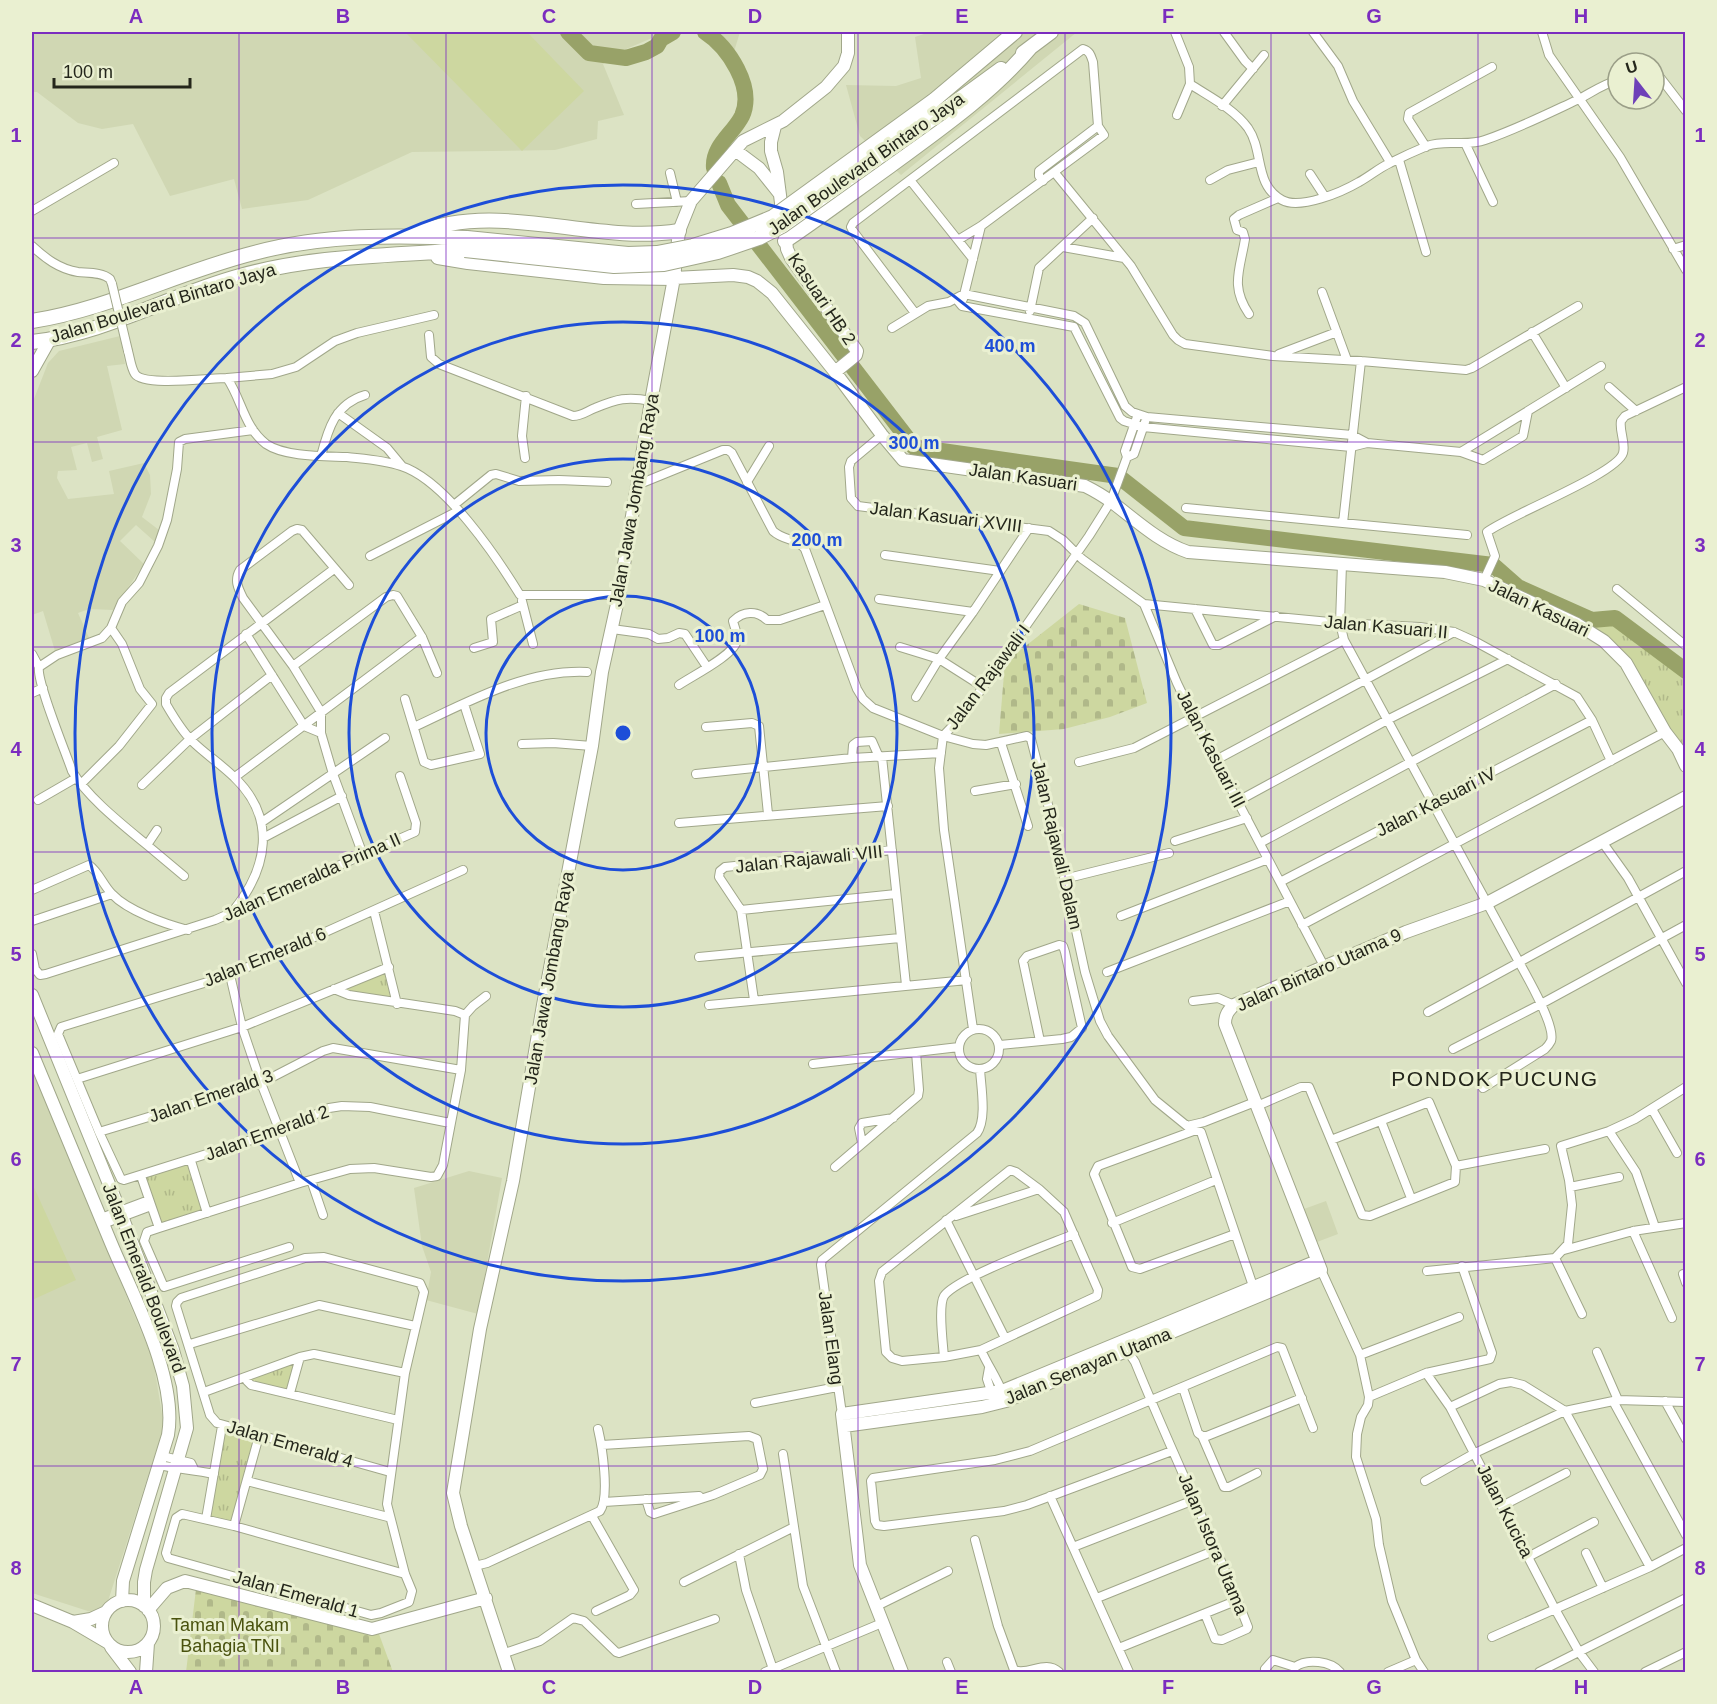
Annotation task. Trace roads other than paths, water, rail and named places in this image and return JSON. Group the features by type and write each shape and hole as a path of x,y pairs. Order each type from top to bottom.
{"main road":[{"name":"Jalan Jawa Jombang Raya","path":"509,1672 460,1526 453,1492 480,1329 513,1181 543,1005 592,746 602,672 619,595 674,278 679,231 691,201 747,137 775,126 812,99 844,66 848,53 849,32"},
{"name":"Jalan Boulevard Bintaro Jaya","path":"938,107 1015,32"},
{"name":"Jalan Boulevard Bintaro Jaya","path":"32,321 101,306 182,275 256,252 350,237 411,236 626,266 664,264 718,252 759,238 782,226 938,107 1051,32"},
{"path":"785,241 918,146 1009,73 1030,48"},
{"name":"Kasuari HB 2","path":"674,278 733,275 748,277 772,293 837,371 856,355 856,350 791,258 785,241 777,172 771,151 775,126"},
{"path":"735,150 759,168 779,193"},
{"path":"411,236 450,222 477,220 521,222 631,234 653,235 679,231"},
{"name":"Jalan Boulevard Bintaro Jaya","path":"32,342 108,324 240,276 318,260 375,254 419,254 466,244"},
{"path":"419,254 468,262 604,277 674,278"},
{"path":"32,371 50,339"},
{"name":"Jalan Kasuari","path":"837,371 882,435 903,460 1085,486 1111,501 1151,534 1171,546 1188,552 1444,572 1489,571 1604,641 1626,663 1665,732 1682,750"},
{"path":"1682,750 1686,766"},
{"name":"Jalan Bintaro Utama 9","path":"1319,1265 1225,1024 1225,1017 1234,1005 1406,932 1486,903 1686,797"},
{"name":"Jalan Emerald Boulevard","path":"32,995 121,1214 173,1350 183,1386 187,1428 144,1582 146,1608"},
{"name":"Jalan Emerald Boulevard","path":"32,1053 162,1368 170,1417 168,1435 123,1581 122,1601"},
{"name":"Jalan Senayan Utama","path":"999,1398 1319,1265"},
{"name":"Jalan Senayan Utama","path":"843,1420 999,1398 1130,1349 1257,1291"},
{"name":"Jalan Elang","path":"843,1420 860,1565 902,1672"},
{"path":"123,1581 131,1585 144,1582 152,1588 167,1588 185,1581 372,1629 486,1598"},
{"path":"146,1608 167,1588"},
{"path":"73,1622 92,1619 122,1601 130,1600 146,1608 153,1620 154,1628 148,1643 146,1672"},
{"path":"32,1605 73,1622 121,1652 133,1652 148,1643"},
{"path":"106,1612 102,1631 130,1672"}],"street":[{"path":"1174,32 1189,67 1190,84 1177,115"},
{"path":"1224,32 1253,69"},
{"path":"1313,32 1338,66 1353,101 1394,161 1426,252"},
{"path":"1542,32 1549,55 1620,157 1686,270"},
{"path":"915,314 851,227 853,224 1083,49 1090,52 1093,62 1098,126 1104,134 1103,137 981,226 958,240"},
{"path":"1222,105 1264,55"},
{"path":"1426,147 1408,119 1409,113 1492,67"},
{"path":"1190,84 1242,121 1248,128 1257,148 1263,179 1278,198 1286,202 1298,203 1324,197 1358,183 1394,161 1426,147 1441,143 1466,145 1496,136 1606,86"},
{"path":"1666,85 1686,111"},
{"path":"1043,181 1039,176 1039,171 1098,126"},
{"path":"1466,145 1493,202"},
{"path":"1210,180 1228,170 1258,162"},
{"path":"32,211 114,163"},
{"path":"670,173 677,202"},
{"path":"1055,173 1131,266 1178,340 1185,344 1274,356 1466,370 1578,306"},
{"path":"1310,174 1324,197"},
{"path":"910,180 973,259"},
{"path":"1249,314 1240,301 1237,287 1245,239 1243,232 1237,230 1234,219 1278,198"},
{"path":"636,204 691,201"},
{"path":"1029,318 1040,268 1092,218"},
{"path":"961,300 981,226"},
{"path":"32,246 46,259 56,264 75,271 106,275 110,279 133,369 135,375 140,378 161,381 272,374 296,367 335,341 357,333 434,315"},
{"path":"1673,249 1686,246"},
{"path":"1063,247 1124,258"},
{"path":"1322,292 1347,360"},
{"path":"961,300 1074,327 1120,418 1139,426 1351,447 1366,442"},
{"path":"892,328 928,306 961,300 1074,316 1085,323 1125,406 1143,415 1352,435 1366,442 1461,452 1479,459 1490,457 1523,436 1528,411"},
{"path":"1274,356 1337,332"},
{"path":"1532,332 1566,388"},
{"path":"429,335 430,352 434,361 573,416 583,415 618,399 628,397 651,401"},
{"path":"1343,523 1360,361"},
{"path":"1461,452 1601,366"},
{"path":"227,378 235,391 243,414 253,430 267,444 277,449 300,454 366,459 402,466"},
{"path":"1609,387 1636,411"},
{"path":"1489,571 1495,556 1488,532 1595,476 1620,459 1624,447 1620,432 1621,421 1636,411 1686,387"},
{"path":"321,456 331,422 349,401 365,395"},
{"path":"525,458 522,436 526,396"},
{"path":"338,413 387,448 402,466 434,485 456,508 496,558 520,595 533,644"},
{"name":"Jalan Rajawali I","path":"973,1029 968,980 944,830 939,768 943,736 964,714 1111,501 1127,458 1134,454 1143,415"},
{"path":"39,667 57,655 102,638 111,628 122,602 139,583 158,546 169,510 177,470 179,442 185,439 253,430"},
{"name":"Jalan Kasuari XVIII","path":"882,435 851,461 849,467 851,498 858,506 1048,531 1063,540 1076,554"},
{"path":"747,482 769,446"},
{"name":"Jalan Rajawali Dalam","path":"638,484 723,450 732,453 773,531 781,538 799,543 805,549 857,689 863,699 873,708 943,736 973,744 1001,743 1027,736 1034,743 1085,972 1100,1021 1108,1036 1155,1100 1187,1126 1256,1104"},
{"path":"370,556 456,508 491,475 496,474 519,481 607,482"},
{"path":"1186,508 1467,535"},
{"path":"916,697 939,659 1029,528"},
{"path":"349,585 302,530 297,529 240,570 236,576 243,598 293,666 321,712 321,733 333,774 363,855"},
{"path":"1076,554 1144,604"},
{"path":"885,555 1000,571"},
{"path":"1342,564 1340,623 1344,640 1389,719 1519,962 1541,1004 1551,1032 1551,1042 1545,1049 1483,1088"},
{"path":"231,914 255,878 261,856 262,822 254,802 234,777 190,739 170,711 166,698 169,693 260,623 334,569"},
{"path":"1617,590 1686,646"},
{"path":"293,666 386,597 393,595 397,596 422,637 436,673"},
{"path":"520,595 619,595"},
{"path":"879,599 973,612"},
{"name":"Jalan Kasuari II","path":"1144,604 1340,623 1420,627 1454,632 1509,659 1577,697 1592,720 1611,761"},
{"name":"Jalan Kasuari III","path":"1144,604 1194,718 1324,966"},
{"path":"474,648 493,642 491,619 523,605"},
{"path":"680,685 735,647 738,639 733,621 735,618 754,612 761,614 767,620 780,620 825,605"},
{"path":"1195,609 1213,645 1219,645 1277,616"},
{"path":"38,800 78,781 119,746 152,704 140,688 122,644 111,628"},
{"path":"612,629 649,634 658,639 679,633 685,634 707,667"},
{"path":"1216,760 1454,632"},
{"path":"246,634 304,726 321,733"},
{"path":"234,777 422,637"},
{"path":"1079,762 1134,748 1344,640"},
{"path":"900,647 939,659 983,687"},
{"path":"32,654 39,667 43,688 78,781 119,821 184,876"},
{"path":"1238,801 1389,719 1509,659"},
{"path":"414,727 464,704 542,675 569,676 587,672 602,672"},
{"path":"142,786 190,739 272,675"},
{"path":"1260,843 1556,684"},
{"path":"32,693 43,688"},
{"path":"405,699 424,762 427,764 480,754 464,704"},
{"name":"Jalan Kasuari IV","path":"1280,882 1592,720"},
{"path":"706,727 756,723 759,726 768,814"},
{"path":"1302,925 1665,732"},
{"path":"262,822 385,738"},
{"path":"852,758 853,745 856,742 872,741 880,757 888,806 906,986"},
{"path":"522,744 553,743 592,746"},
{"path":"1001,743 1028,826"},
{"path":"696,774 852,758 941,753"},
{"name":"Jalan Emeralda Prima II","path":"32,954 40,975 188,930 231,914 415,832 416,822 399,776"},
{"path":"975,791 1016,784"},
{"path":"263,838 342,796"},
{"path":"679,823 888,806"},
{"path":"1175,842 1247,818"},
{"path":"147,845 157,830"},
{"path":"1603,843 1639,896 1686,983"},
{"name":"Jalan Rajawali VIII","path":"754,1000 741,910 718,877 720,872 725,867 892,850"},
{"path":"1064,879 1169,853"},
{"path":"1121,916 1268,859"},
{"path":"32,890 89,865 112,894 126,905 188,930"},
{"name":"Jalan Emerald 6","path":"77,1079 58,1034 61,1027 230,975 463,870"},
{"path":"1428,1012 1686,871"},
{"path":"32,921 112,894"},
{"path":"741,910 896,894"},
{"path":"1107,972 1290,901"},
{"path":"374,911 397,1004"},
{"path":"1453,1049 1541,1004 1686,924"},
{"path":"699,957 900,938"},
{"path":"1000,1045 1040,1041 1071,1037 1082,1028 1065,952 1063,946 1059,945 1024,957 1023,961 1040,1041"},
{"path":"99,1132 77,1079 242,1027 389,967"},
{"path":"230,975 242,1027 300,1183"},
{"path":"709,1005 968,980"},
{"path":"334,989 349,995 465,1015"},
{"path":"289,1247 164,1287 144,1241 147,1232 300,1183 363,1167 437,1176 442,1165 461,1070 465,1015 486,996"},
{"path":"1218,998 1225,1017"},
{"path":"1193,1001 1218,998 1234,1005"},
{"path":"973,1029 985,1029 995,1035 1000,1045 999,1057 991,1066 980,1069 969,1066 961,1058 959,1047 964,1036 973,1029"},
{"path":"813,1064 959,1047"},
{"name":"Jalan Emerald 3","path":"99,1132 261,1083 333,1048 461,1070"},
{"path":"836,1167 919,1093 916,1052"},
{"name":"Jalan Elang","path":"843,1420 822,1260 977,1132 981,1127 982,1118 980,1069"},
{"path":"1256,1104 1302,1087 1309,1087 1362,1215 1370,1216 1411,1198 1452,1184 1456,1178 1456,1166 1429,1102 1331,1140"},
{"path":"1427,1271 1555,1258 1568,1244 1572,1206 1561,1146 1609,1131 1652,1109 1685,1088"},
{"name":"Jalan Emerald 2","path":"99,1132 124,1180 191,1161 280,1131 329,1108 370,1107 450,1123"},
{"path":"1652,1109 1677,1153"},
{"path":"862,1143 859,1128 862,1123 893,1118"},
{"path":"1381,1121 1411,1198"},
{"path":"1235,1234 1140,1269 1132,1267 1112,1223 1094,1174 1098,1166 1196,1130 1201,1132 1235,1234 1257,1291"},
{"path":"1609,1131 1636,1172 1655,1227"},
{"path":"1456,1166 1545,1149"},
{"path":"191,1161 207,1213"},
{"path":"1010,1170 1039,1189 1064,1212 1098,1290 1097,1296 981,1350 944,1357 902,1361 892,1358 886,1352 879,1281 882,1272 1010,1170"},
{"path":"141,1176 159,1228"},
{"path":"1570,1187 1619,1177"},
{"path":"311,1180 322,1215"},
{"path":"1112,1223 1216,1180"},
{"path":"948,1219 1039,1189"},
{"path":"102,1221 150,1203"},
{"path":"948,1219 1005,1338"},
{"path":"1564,1250 1633,1231 1686,1223"},
{"path":"1633,1231 1672,1318"},
{"path":"944,1357 943,1298 946,1293 974,1276 1074,1234"},
{"name":"Jalan Emerald 1","path":"181,1299 314,1257 324,1257 416,1280 424,1292 405,1373 387,1504 388,1517 412,1591 408,1602 381,1614 371,1615 168,1558 166,1553 176,1518 182,1514 206,1519"},
{"path":"1555,1258 1582,1314"},
{"name":"Jalan Bintaro Utama 9","path":"1319,1265 1360,1355 1369,1397"},
{"path":"1424,1672 1416,1660 1392,1601 1379,1545 1376,1519 1356,1457 1357,1434 1369,1397 1426,1373 1490,1359 1492,1353 1462,1266"},
{"name":"Jalan Emerald 4","path":"181,1299 176,1306 213,1420 222,1426 390,1472"},
{"path":"190,1344 319,1305 415,1326"},
{"path":"1360,1355 1459,1317"},
{"path":"1172,1451 1004,1511 884,1526 877,1525 874,1521 871,1481 873,1478 1014,1456 1280,1346 1313,1428"},
{"name":"Jalan Istora Utama","path":"1130,1349 1248,1627 1245,1631 1222,1640 1215,1639 1205,1614"},
{"path":"981,1350 989,1368 987,1379 999,1398"},
{"path":"1597,1352 1615,1400 1686,1535"},
{"path":"204,1392 314,1354 405,1373"},
{"path":"290,1393 300,1357"},
{"name":"Jalan Kucica","path":"1426,1373 1450,1407 1555,1609 1579,1652 1594,1672"},
{"path":"247,1377 251,1385 398,1420"},
{"path":"1450,1407 1499,1384 1511,1382 1524,1385 1566,1412 1650,1567"},
{"path":"755,1403 837,1387"},
{"path":"1183,1388 1198,1433 1202,1436 1224,1487 1229,1487 1257,1473"},
{"path":"1202,1436 1302,1398"},
{"path":"1425,1481 1475,1454 1566,1412 1615,1400 1686,1402"},
{"path":"1665,1401 1686,1439"},
{"path":"222,1426 206,1519 405,1574"},
{"path":"475,1566 487,1563 600,1511 604,1502 602,1445 598,1429"},
{"path":"234,1526 260,1436"},
{"path":"602,1445 749,1436 757,1439 763,1469 761,1474 712,1495 654,1514 650,1512 646,1499"},
{"path":"783,1454 803,1586 836,1672"},
{"path":"160,1461 177,1465 191,1464 194,1469 213,1474"},
{"path":"1502,1506 1566,1473"},
{"path":"247,1481 388,1517"},
{"path":"604,1502 712,1495"},
{"path":"1050,1496 1129,1672"},
{"path":"1073,1547 1194,1500"},
{"path":"592,1516 634,1590 630,1595 596,1611"},
{"path":"1528,1557 1594,1522"},
{"path":"684,1582 794,1527"},
{"path":"975,1540 998,1626 1014,1670 1024,1672 1045,1666 1053,1667 1059,1672"},
{"path":"1492,1637 1650,1567 1686,1548"},
{"path":"1097,1598 1216,1550"},
{"path":"1586,1553 1603,1588"},
{"path":"739,1554 746,1590 770,1672 882,1623"},
{"path":"876,1607 948,1571"},
{"path":"1539,1672 1686,1598"},
{"path":"1119,1648 1238,1600"},
{"path":"502,1654 540,1641 573,1618 584,1620 619,1653 715,1619"},
{"path":"1645,1672 1686,1652"},
{"path":"1267,1672 1265,1669 1273,1660 1294,1670 1300,1663 1311,1662 1335,1666 1340,1672"},
{"path":"1388,1672 1416,1660"},
{"path":"947,1662 951,1672"}],"waterway":[{"path":"568,32 589,53 626,58 657,46 661,39 673,32"},
{"path":"705,32 722,47 730,58 737,69 745,93 742,116 716,153 714,168"},
{"path":"719,183 728,205 914,447 1118,476 1184,528 1493,565 1518,587 1592,620 1615,618 1686,671"}],"district":[{"name":"PONDOK PUCUNG","path":"1495,1079"}],"park label":[{"name":"Taman Makam Bahagia TNI","path":"230,1635"}]}
